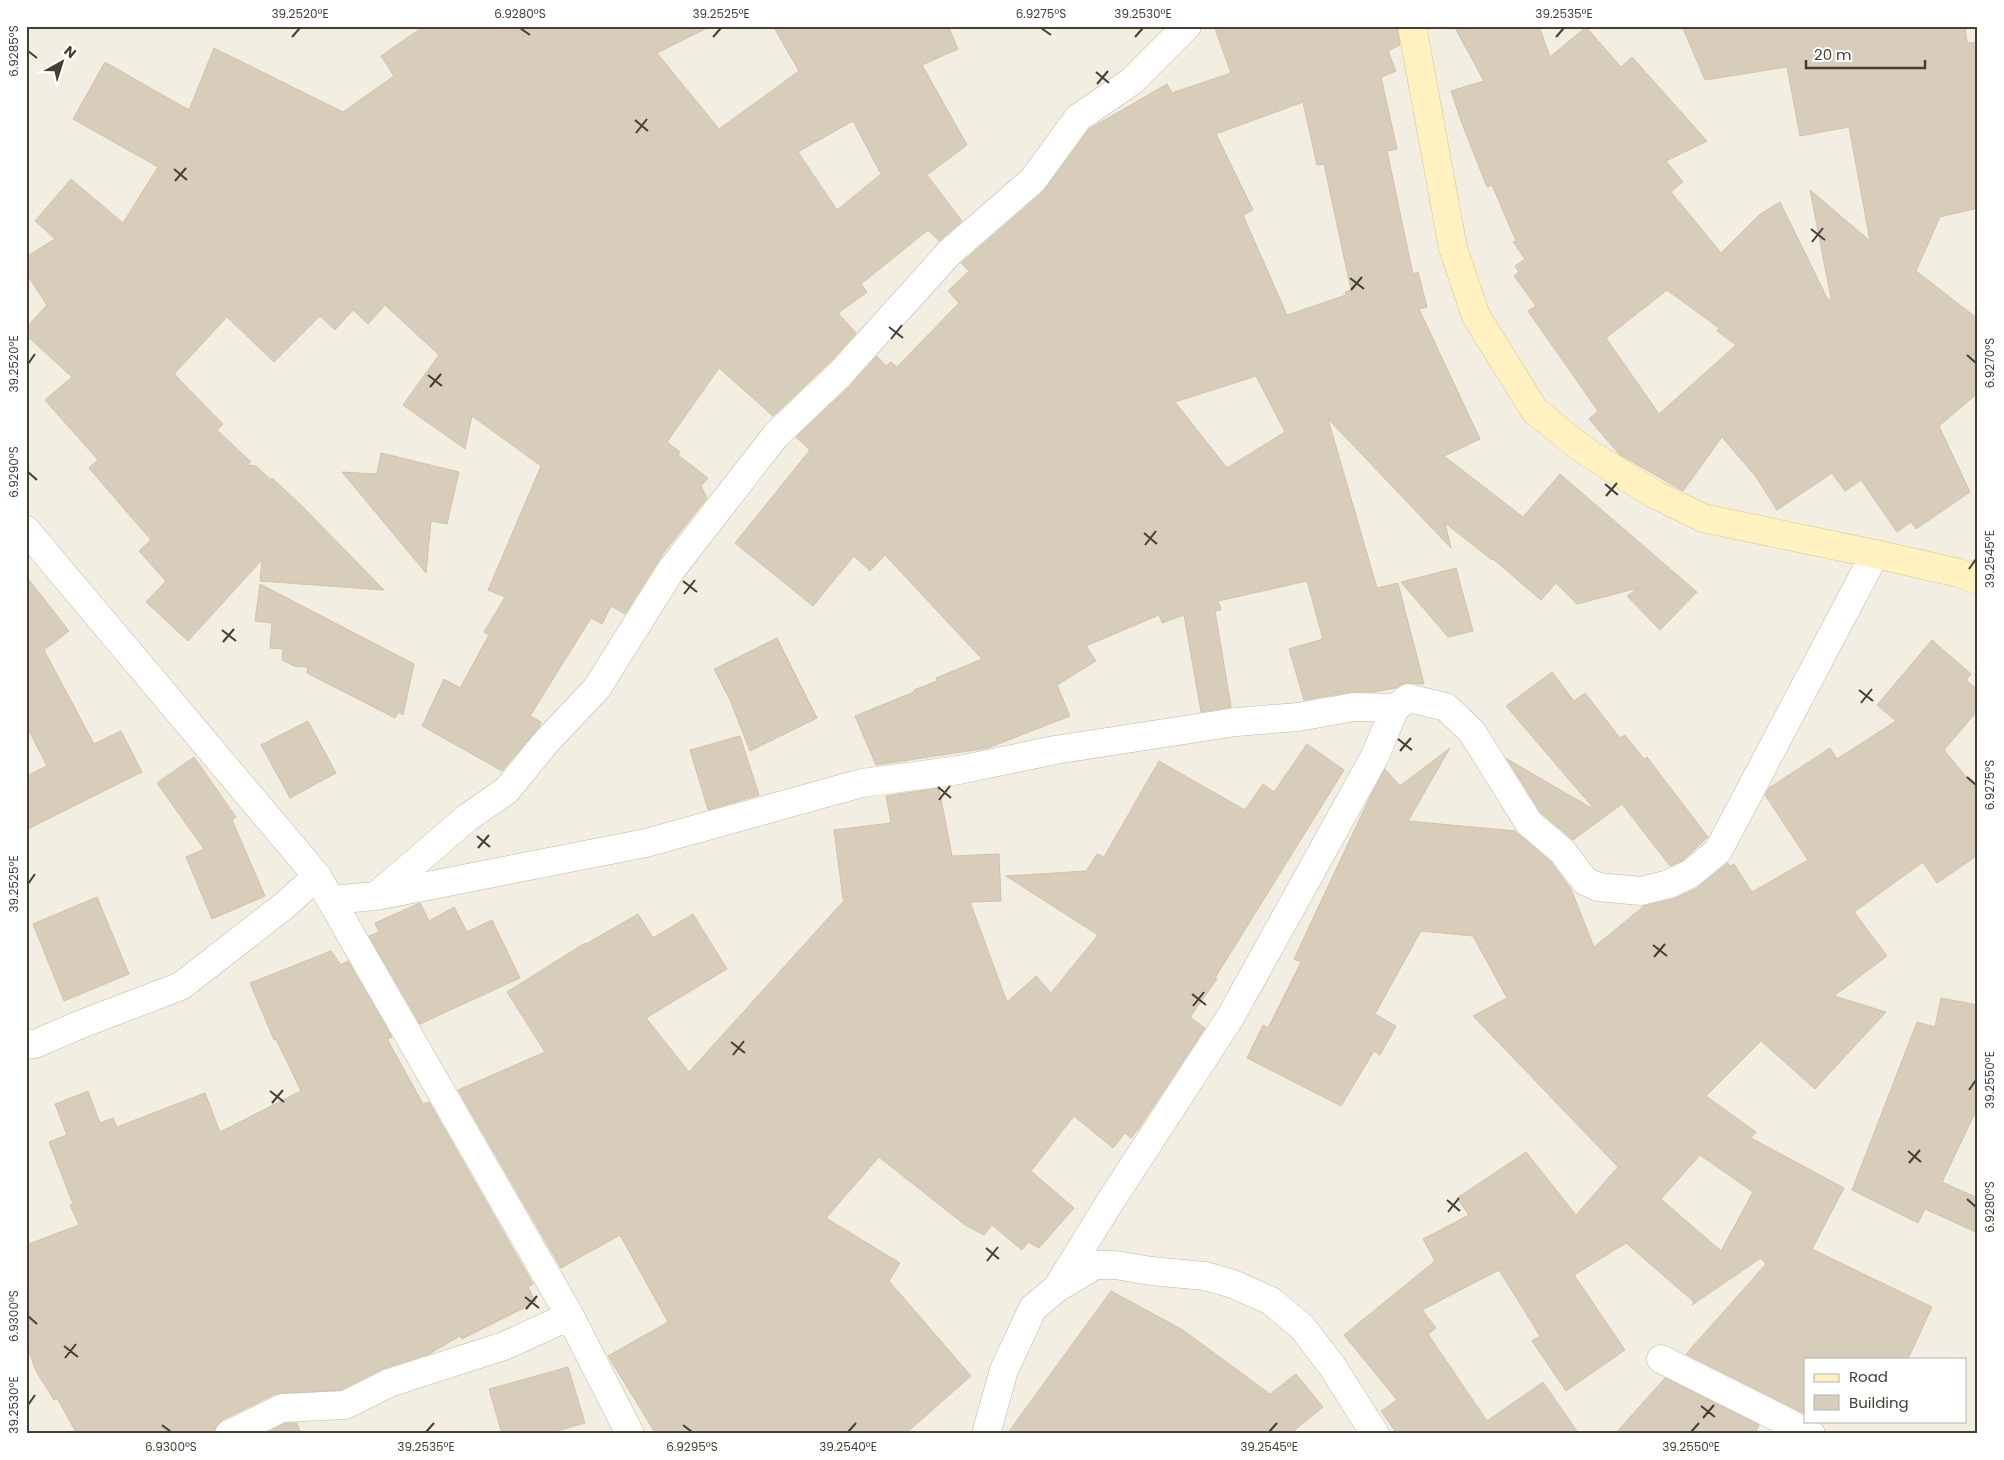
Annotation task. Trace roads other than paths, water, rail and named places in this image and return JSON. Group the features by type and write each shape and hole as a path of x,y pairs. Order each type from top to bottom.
{"main road":[{"path":"1412,26 1453,248 1476,316 1535,411 1585,451 1654,494 1703,518 1874,554 1958,573 1978,580"}],"street":[{"path":"376,896 466,818 508,790 546,742 597,688 671,570 776,435 840,374 950,252 1032,180 1078,118 1132,81 1186,26"},
{"path":"26,530 317,876 570,1316 630,1434"},
{"path":"1057,1288 1108,1205 1232,1016 1375,756 1395,708 1408,698 1446,706 1472,732 1529,823 1562,851 1585,881 1598,887 1640,891 1669,884 1690,874 1718,851 1874,554"},
{"path":"331,900 376,896 646,843 862,783 959,770 1056,750 1236,722 1298,716 1354,707 1395,708"},
{"path":"26,1044 35,1044 84,1022 181,986 285,905 317,876"},
{"path":"986,1434 1004,1370 1033,1308 1057,1288 1095,1265 1115,1265 1150,1271 1205,1276 1232,1284 1271,1301 1302,1328 1332,1366 1375,1434"},
{"path":"229,1434 282,1408 345,1405 389,1383 504,1346 570,1316"},
{"path":"1661,1359 1811,1434"}]}
